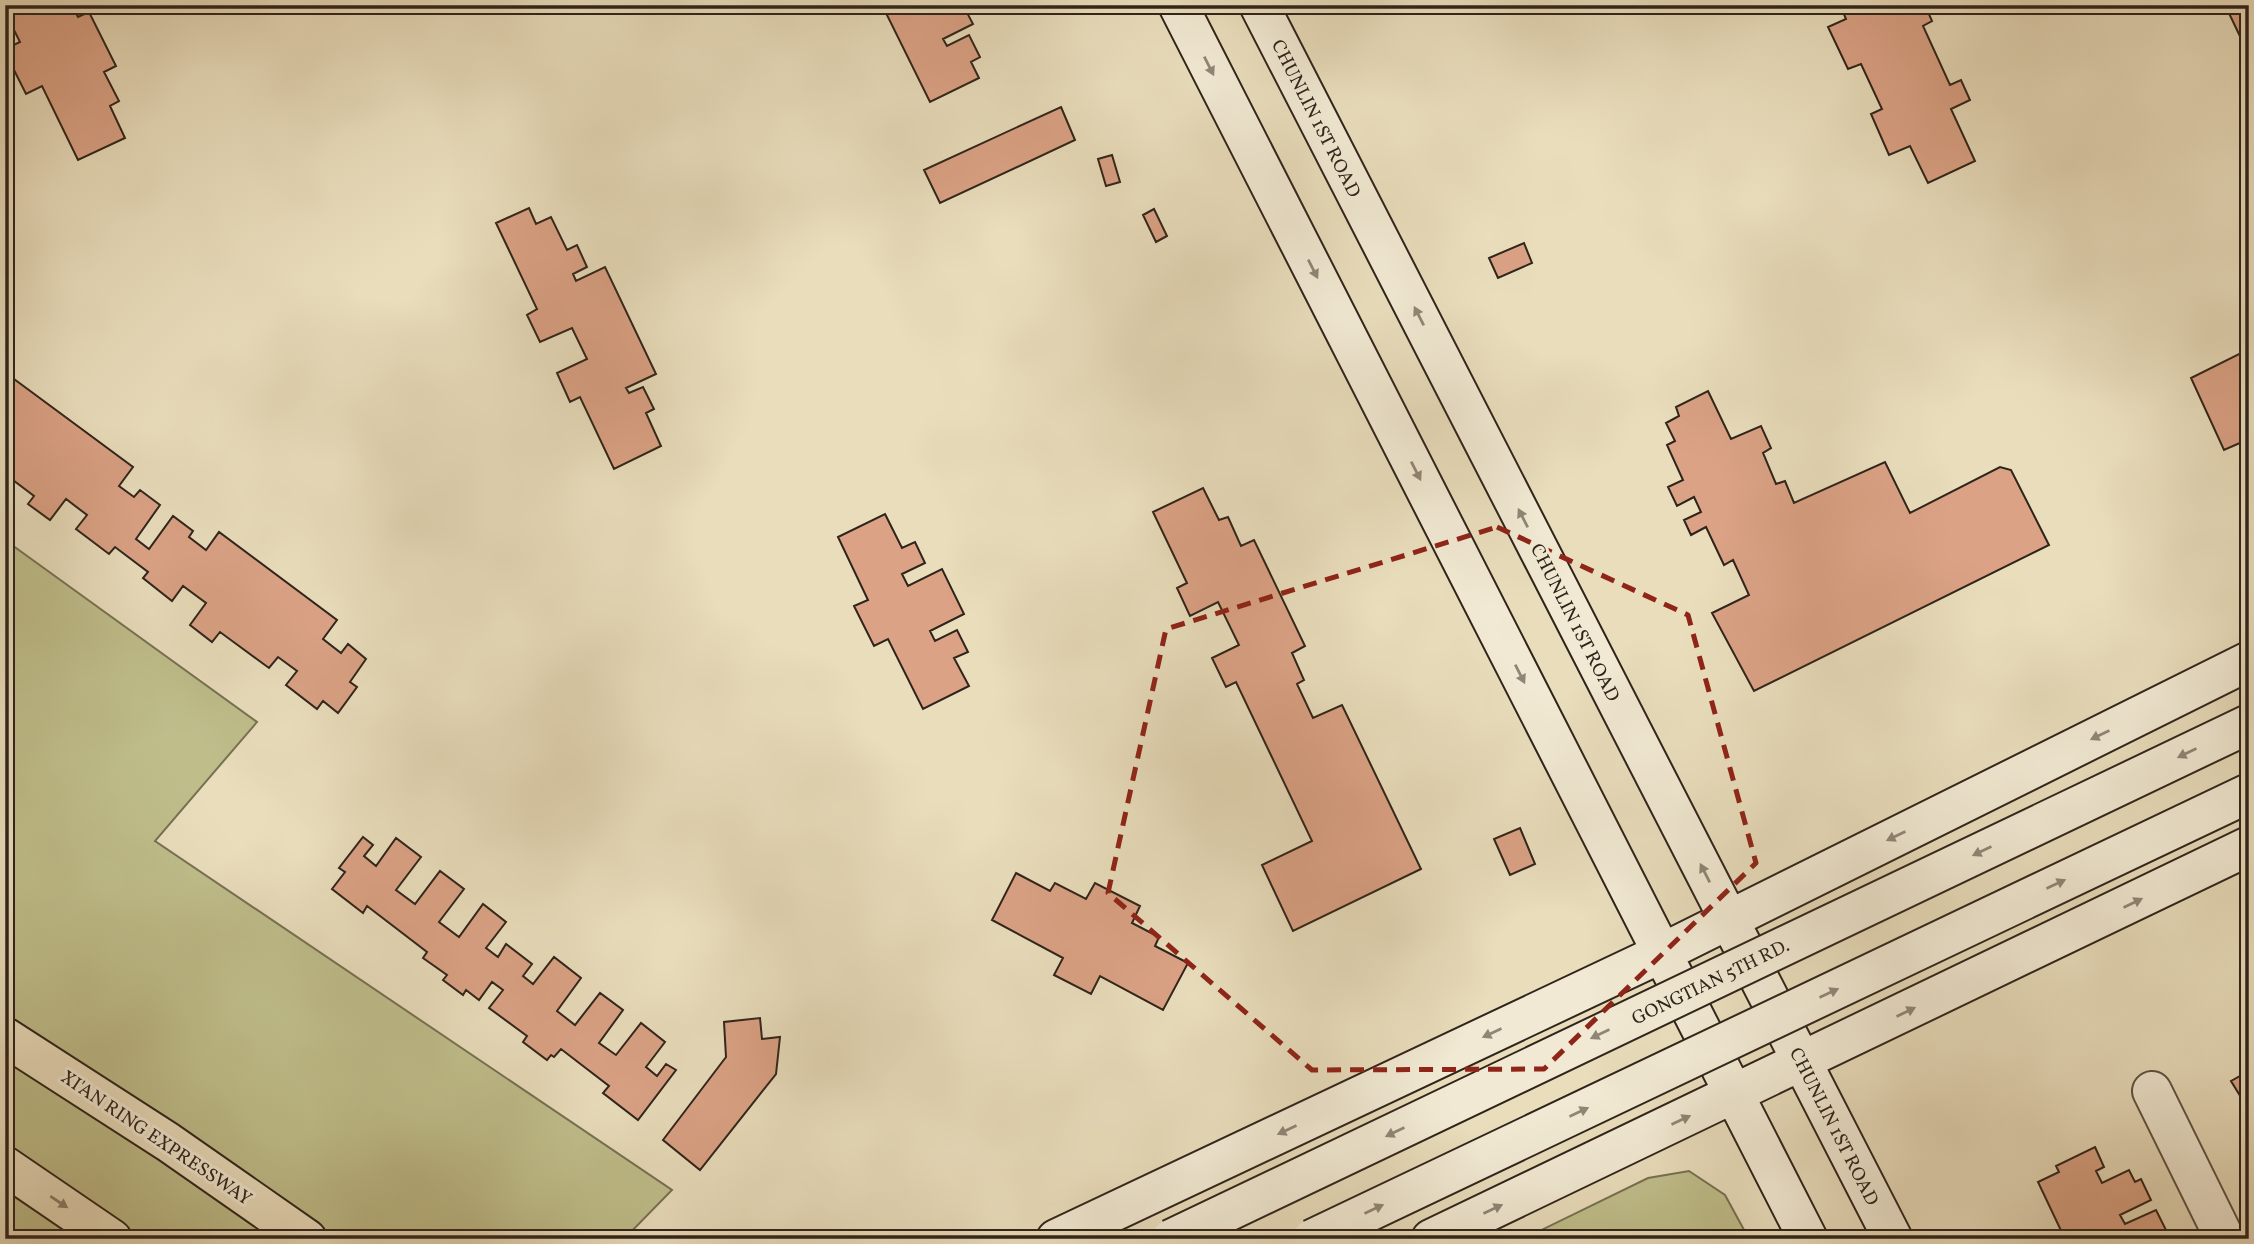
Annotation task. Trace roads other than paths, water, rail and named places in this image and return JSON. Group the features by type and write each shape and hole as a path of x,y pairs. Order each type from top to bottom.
{"highway":[{"path":"5,1012 168,1142"},
{"name":"XI'AN RING EXPRESSWAY","path":"5,1037 168,1142 307,1239"},
{"path":"5,1166 112,1239"}],"main road":[{"path":"1178,5 1808,1239"},
{"name":"CHUNLIN 1ST ROAD","path":"1259,5 1893,1239"},
{"path":"1056,1239 1662,953 2249,661"},
{"name":"GONGTIAN 5TH RD.","path":"1171,1239 2249,724"},
{"path":"1312,1239 2249,793"},
{"path":"1431,1239 2249,846"},
{"path":"2152,1091 2225,1239"}]}
